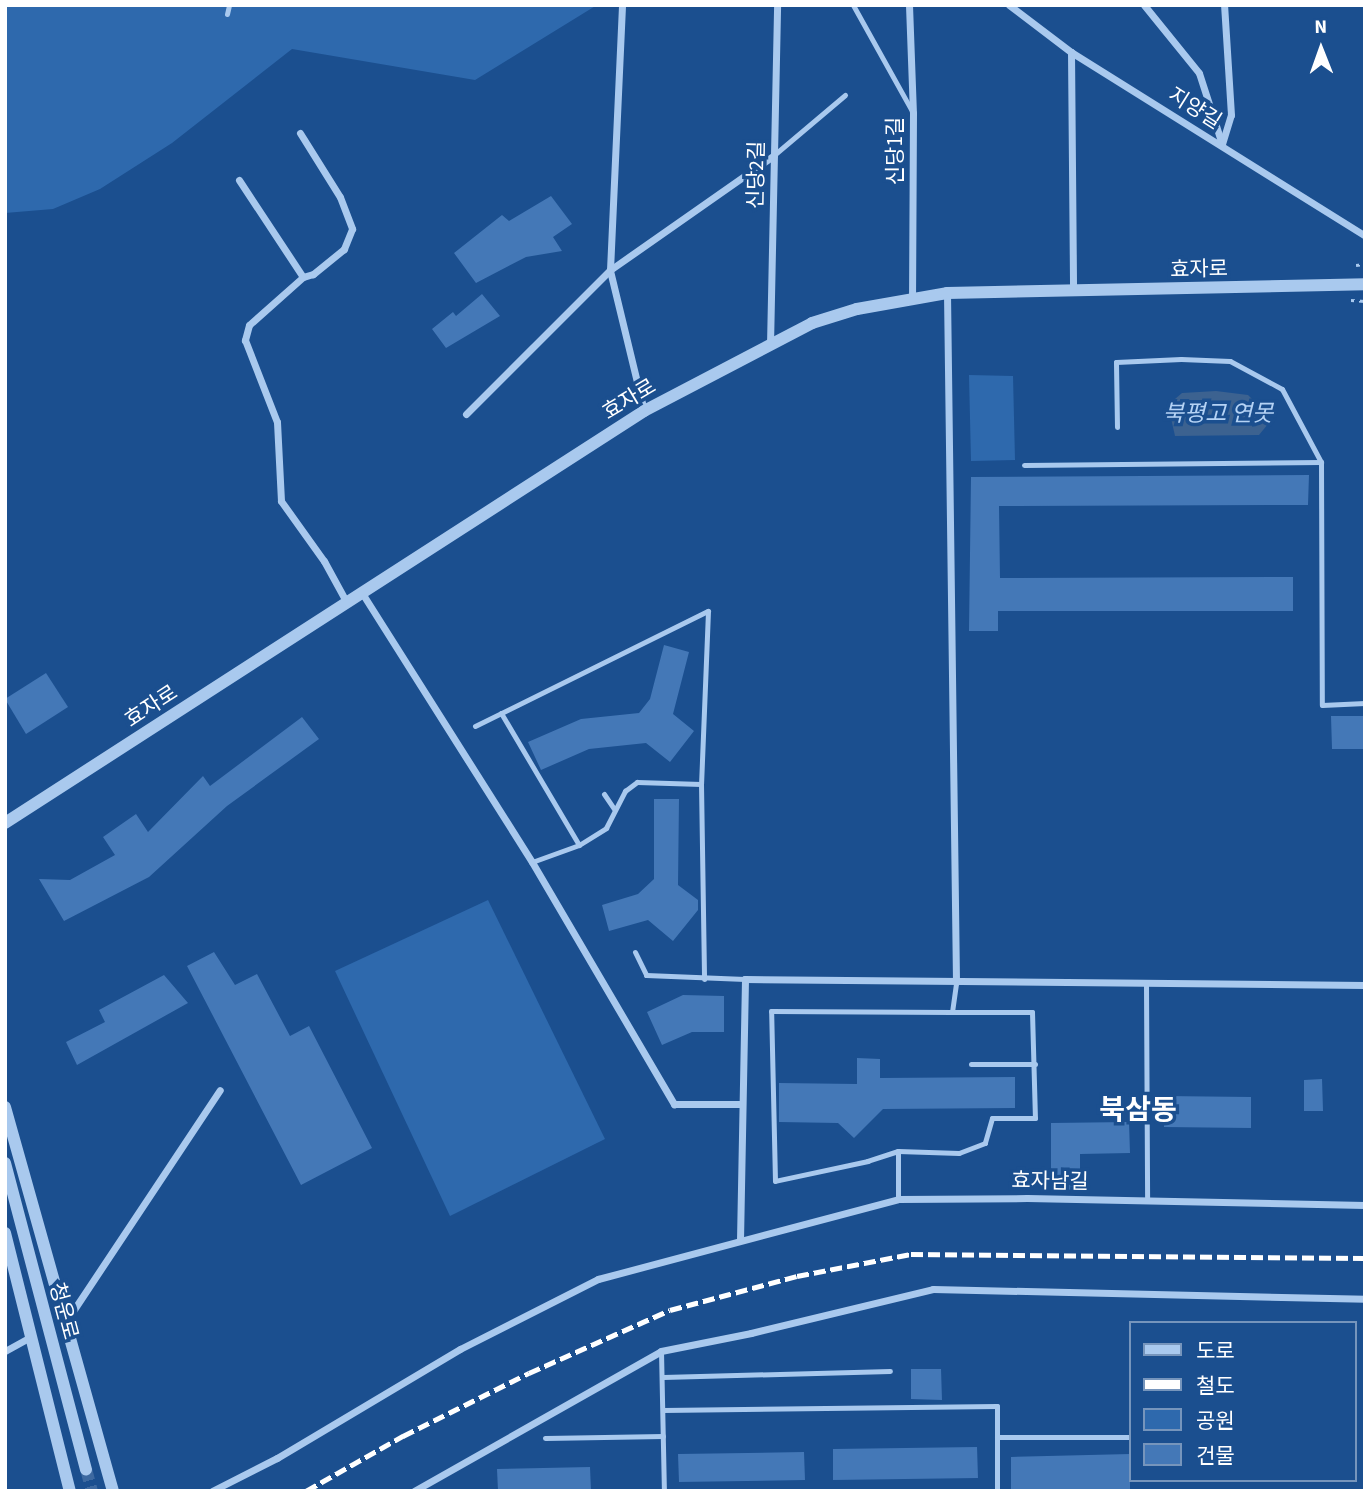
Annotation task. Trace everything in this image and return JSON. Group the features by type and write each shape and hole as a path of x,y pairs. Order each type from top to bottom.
{"street":[{"path":"622,5 610,270 644,411"},
{"name":"신당2길","path":"770,345 777,5"},
{"name":"신당1길","path":"909,5 913,113 912,297"},
{"name":"지양길","path":"1009,5 1071,52 1365,236"},
{"path":"1144,5 1199,73 1222,145"},
{"path":"1222,145 1231,115 1224,5"},
{"path":"1071,52 1073,291"},
{"path":"300,133 340,197 352,229 344,249 313,274 303,277 249,325 246,340 277,422 281,501 324,561 347,603"},
{"path":"466,414 610,270 774,155"},
{"path":"239,180 303,277"},
{"name":"효자로","path":"5,823 644,411 813,323 857,309 912,297 947,293 1365,284"},
{"path":"947,293 956,982"},
{"path":"362,593 532,862 674,1104 742,1104"},
{"path":"740,1240 745,979 1146,985 1365,985"},
{"path":"67,1320 220,1090"},
{"path":"5,1107 113,1491"},
{"name":"청운로","path":"5,1163 86,1469"},
{"name":"효자남길","path":"212,1491 277,1458 460,1349 598,1279 898,1199 1365,1205"},
{"path":"5,1233 70,1491"},
{"path":"414,1491 661,1352 933,1289 1365,1299"},
{"path":"5,1351 30,1337"}],"lane":[{"path":"227,14 229,5"},
{"path":"853,5 913,113"},
{"path":"774,155 845,95"},
{"path":"1117,427 1116,362 1181,359 1230,361 1282,389 1297,411 1321,462 1322,705 1365,703"},
{"path":"1024,465 1321,462"},
{"path":"475,726 708,611 701,784 704,979"},
{"path":"501,713 579,845"},
{"path":"532,862 579,845 606,828 625,791 637,782 701,784"},
{"path":"604,794 614,809"},
{"path":"635,952 646,975 745,979"},
{"path":"952,1012 956,982"},
{"path":"1146,985 1147,1201"},
{"path":"771,1012 1032,1012 1035,1064 1035,1118 992,1118 985,1143 959,1153 898,1151 868,1161 775,1181 771,1012"},
{"path":"971,1064 1035,1064"},
{"path":"898,1151 898,1199"},
{"path":"661,1352 664,1491"},
{"path":"663,1377 890,1371"},
{"path":"663,1410 997,1406 998,1491"},
{"path":"545,1438 663,1436"},
{"path":"998,1437 1128,1437"}],"path":[{"path":"1356,265 1365,264"}],"green space":[{"path":"5,5 597,5 475,80 292,49 172,143 100,189 53,209 5,213"},
{"path":"969,375 1013,376 1015,460 971,461"},
{"path":"488,900 605,1139 450,1216 335,971"}],"water":[{"name":"북평고 연못","path":"1216,391 1248,395 1261,408 1268,424 1259,435 1175,436 1168,405 1182,393"}],"building":[{"path":"551,196 572,224 553,237 562,251 526,257 476,283 454,253 502,215 509,221"},
{"path":"482,294 500,316 446,348 432,329 453,312 456,316"},
{"path":"1309,475 1308,505 999,506 1000,578 1293,577 1293,611 998,611 998,631 969,631 971,477"},
{"path":"664,645 689,652 673,714 694,731 670,762 646,743 589,749 541,770 528,742 581,719 639,713 650,699"},
{"path":"46,673 68,707 26,734 5,699"},
{"path":"1331,716 1365,716 1365,749 1332,749"},
{"path":"302,717 319,739 227,806 149,877 64,921 39,879 70,880 115,855 103,837 136,814 148,832 203,776 210,786"},
{"path":"654,799 679,799 678,885 698,900 698,910 673,941 648,920 609,931 602,905 638,894 654,879"},
{"path":"214,952 235,985 257,974 290,1036 309,1026 372,1148 301,1185 187,966"},
{"path":"164,975 188,1003 77,1065 66,1042 105,1022 99,1010"},
{"path":"683,995 724,996 724,1032 692,1032 662,1045 647,1012"},
{"path":"857,1058 880,1059 880,1078 1015,1077 1015,1108 883,1109 854,1138 838,1123 779,1122 779,1083 857,1084"},
{"path":"1322,1079 1323,1111 1304,1111 1304,1080"},
{"path":"1164,1096 1251,1097 1251,1128 1164,1127"},
{"path":"1129,1122 1130,1153 1080,1154 1080,1190 1051,1189 1051,1123"},
{"path":"911,1369 941,1369 942,1400 911,1399"},
{"path":"977,1447 978,1478 833,1480 833,1449"},
{"path":"804,1452 805,1480 679,1482 678,1454"},
{"path":"1128,1454 1130,1491 1011,1491 1011,1457"},
{"path":"590,1467 591,1491 498,1491 497,1469"}],"tunnel":[{"path":"86,1469 92,1491"}],"railway":[{"path":"306,1491 403,1436 529,1373 670,1310 797,1276 911,1254 1365,1258"}],"district":[{"name":"북삼동","path":"1138,1110"}]}
